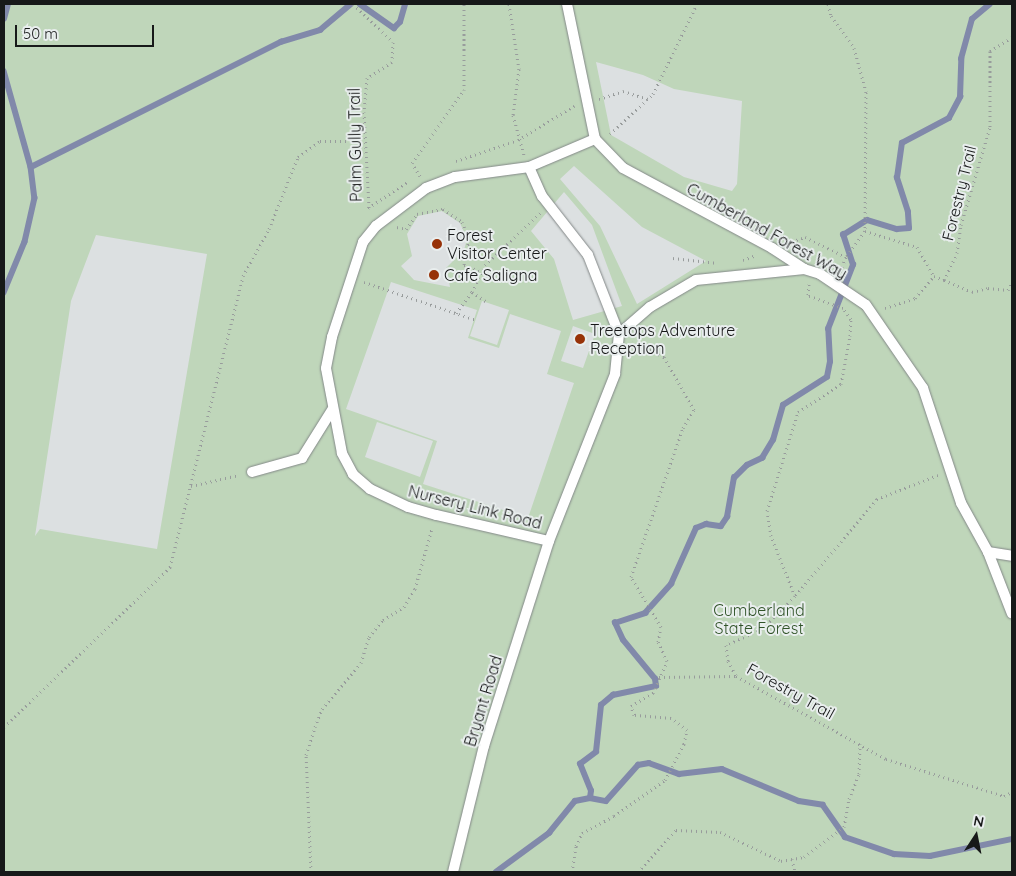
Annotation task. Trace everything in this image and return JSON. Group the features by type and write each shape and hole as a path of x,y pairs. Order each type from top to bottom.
{"lane":[{"path":"567,4 595,139"},
{"name":"Nursery Link Road","path":"549,541 436,515 408,507 370,490 353,474 342,453 332,410 326,368 332,337 363,242 378,225 426,188 455,177 529,167 595,139"},
{"name":"Cumberland Forest Way","path":"595,139 623,168 772,248 804,269 820,274 869,309 923,388 952,470 961,503 988,552 1012,614"},
{"path":"529,167 549,205 588,255 619,334 650,307 696,280 804,269"},
{"name":"Bryant Road","path":"453,872 484,746 549,541 615,374 619,334"},
{"path":"252,472 302,458 332,410"},
{"path":"988,552 1012,556"}],"path":[{"name":"Palm Gully Trail","path":"353,4 393,42 392,62 367,78 365,141 368,208 378,225"},
{"path":"426,188 412,163 464,90 464,4"},
{"path":"509,4 519,69 513,115 518,140 529,167"},
{"path":"595,139 611,133 648,99 697,4"},
{"path":"828,4 831,16 854,48 866,92 865,231 843,264"},
{"name":"Forestry Trail","path":"944,280 957,253 961,224 990,127 990,51 1012,37"},
{"path":"455,162 518,140 547,125 565,109 623,91 648,99"},
{"path":"4,727 170,567 243,276 269,229 298,157 320,141 365,141"},
{"path":"368,208 419,174 428,171"},
{"path":"456,313 472,292 482,272 549,205"},
{"path":"378,225 406,229 417,214 442,209 462,222 469,239 464,265 482,272"},
{"path":"865,231 918,247 934,276 972,292 988,288 1010,289 1012,282"},
{"path":"740,261 805,237 846,257"},
{"path":"673,258 722,263"},
{"path":"820,274 809,284 808,295 843,308 851,319 841,384 798,412 767,511 771,536 795,596 877,500 952,470"},
{"path":"869,309 915,298 934,276"},
{"path":"352,278 476,320"},
{"path":"472,292 487,302"},
{"path":"572,872 576,846 582,833 614,816 665,780 684,744 687,730 671,718 634,715 631,706 653,693 667,661 658,642 661,627 648,601 631,577 683,428 694,410 664,357 619,334"},
{"path":"190,486 252,472"},
{"path":"311,872 306,755 315,727 322,709 361,663 369,637 383,620 404,607 415,588 436,515"},
{"name":"Forestry Trail","path":"795,596 762,629 726,645 728,661 736,676 886,759 1004,796 1012,792"},
{"path":"659,677 736,676"},
{"path":"638,872 676,830 720,832 781,861 804,857 837,835 844,827 849,799 859,774 860,744"},
{"path":"792,859 795,872"}],"green space":[{"name":"Cumberland State Forest","path":"4,4 1012,4 1012,872 4,872","holes":["596,62 643,75 674,89 742,101 737,184 732,191 684,177 611,135","574,166 642,227 706,261 637,304 600,226 560,179","564,192 592,225 622,306 573,320 554,259 531,231","442,211 460,223 467,239 464,250 446,268 450,287 414,280 401,266 412,256 407,234 418,216","96,235 207,254 157,549 40,529 35,536 71,301","391,282 477,310 468,338 499,348 510,314 561,331 547,374 574,383 528,518 423,484 437,441 346,409","482,301 509,310 497,345 470,336","573,326 595,334 583,368 561,361","377,422 433,441 420,477 365,457"]}],"waterway":[{"path":"4,19 8,4"},
{"path":"31,167 281,42 320,30 351,4"},
{"path":"360,4 394,28 400,22 405,4"},
{"path":"496,872 549,833 575,801 590,798 591,791 580,764 596,752 601,705 613,695 656,686 655,679 623,640 615,623 645,613 671,584 696,528 706,524 721,526 727,517 734,478 747,465 762,458 773,440 783,405 827,377 830,362 828,329 853,265 843,235 867,220 897,229 909,228 908,212 897,178 902,143 949,118 960,97 961,59 972,19 990,4"},
{"path":"4,71 31,167 35,198 25,242 4,293"},
{"path":"590,798 606,801 638,765 649,763 679,774 722,769 799,801 823,805 845,837 894,854 930,856 1012,839"}],"place":[{"name":"Forest Visitor Center","path":"437,244"},
{"name":"Cafe Saligna","path":"434,275"},
{"name":"Treetops Adventure Reception","path":"580,339"}]}
